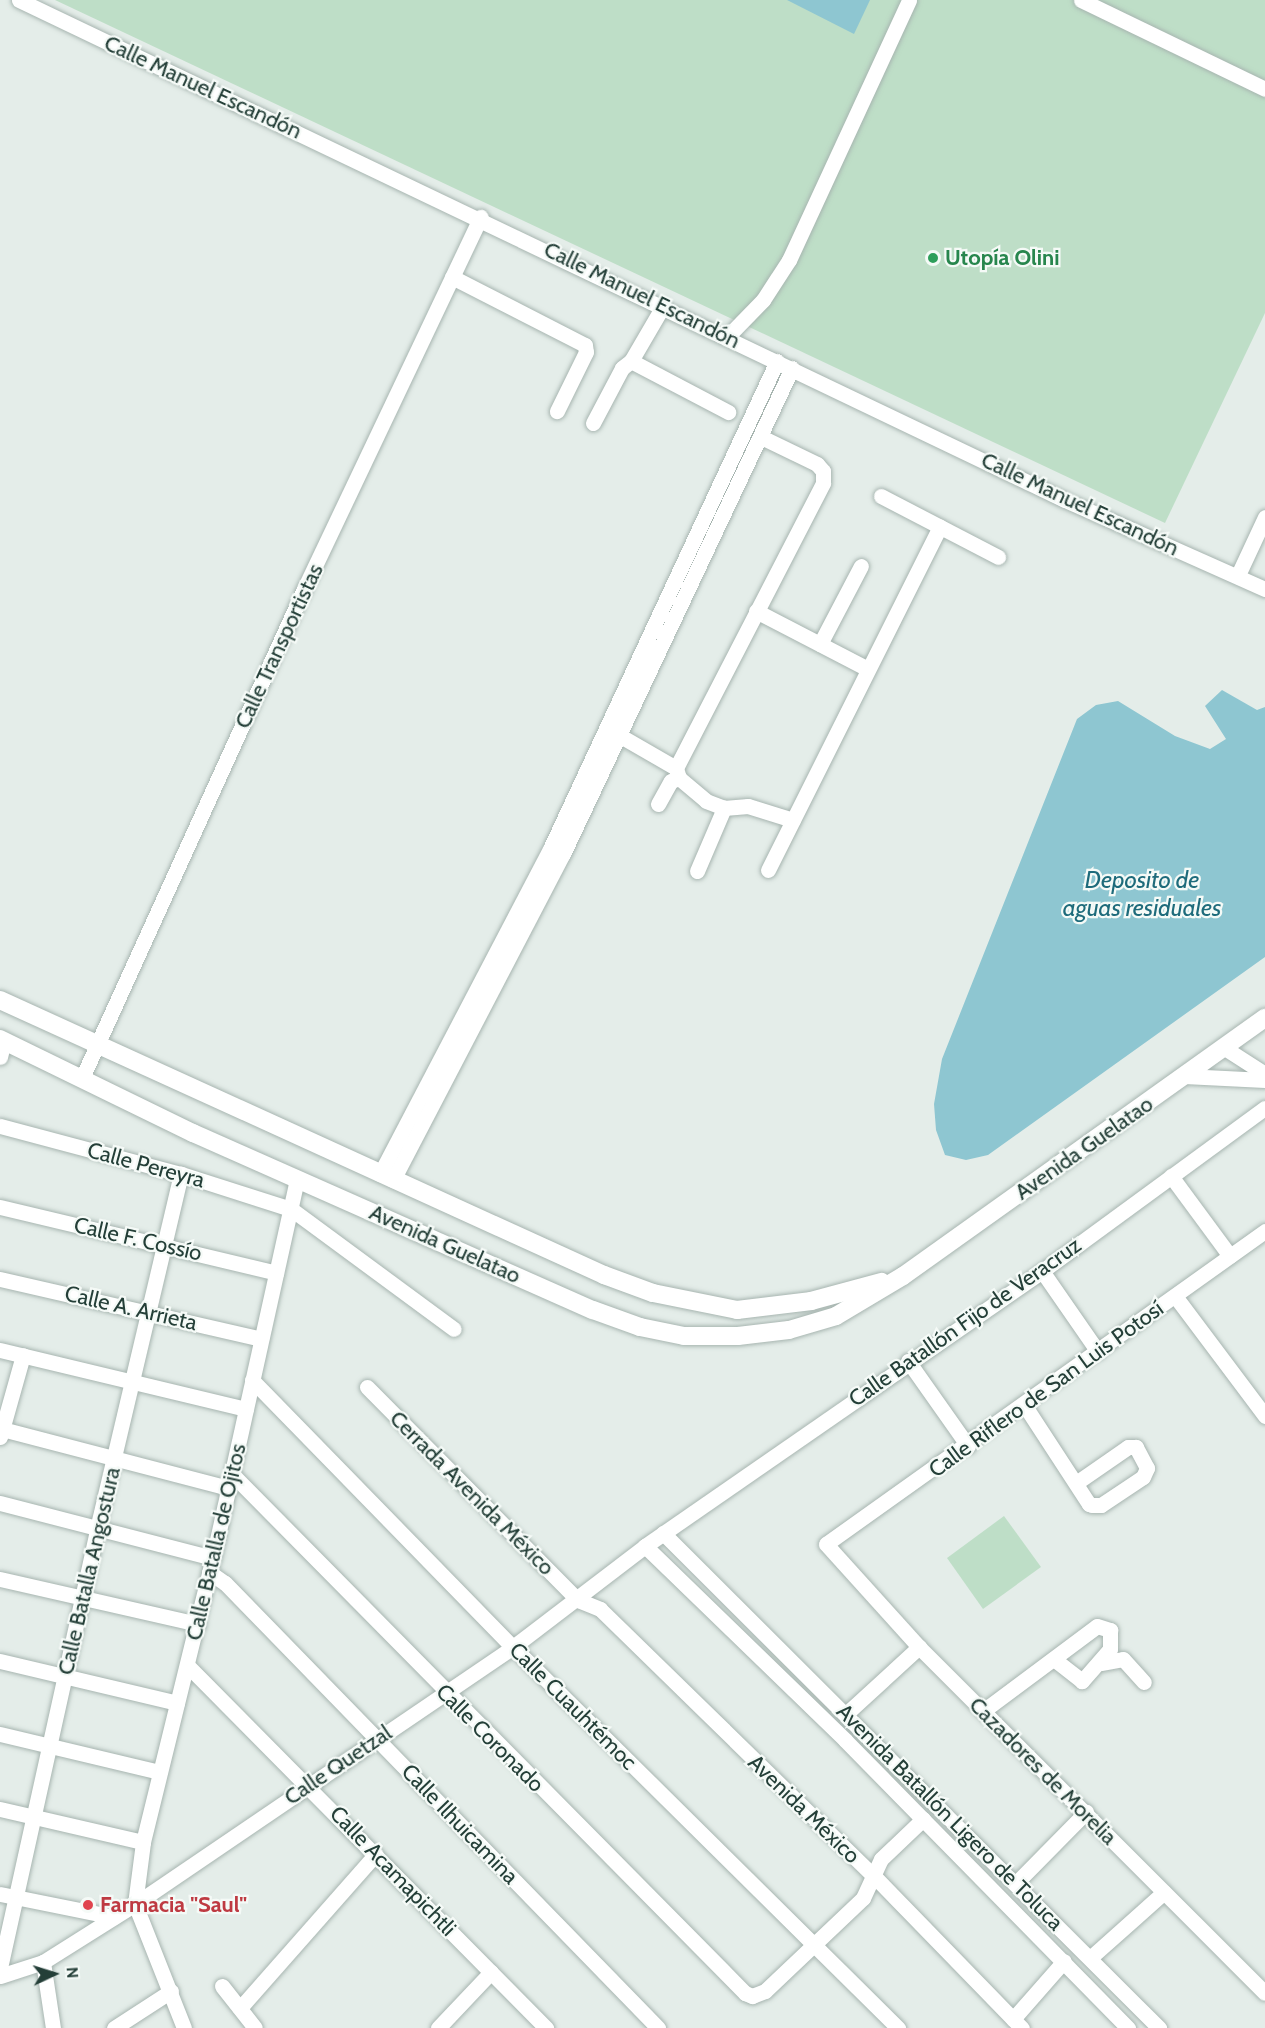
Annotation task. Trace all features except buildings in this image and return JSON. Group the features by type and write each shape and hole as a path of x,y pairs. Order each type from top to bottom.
{"main road":[{"name":"Avenida Guelatao","path":"0,1000 604,1275 688,1301 737,1310 778,1307 903,1276"},
{"name":"Avenida Guelatao","path":"1,1046 82,1078 297,1180 592,1310 640,1327 684,1336 738,1336 789,1330 836,1316 903,1276 1265,1018"}],"street":[{"name":"Calle Manuel Escandón","path":"19,0 481,218 1065,500 1238,575 1265,589"},
{"path":"727,337 763,300 789,260 909,0"},
{"path":"1081,0 1265,89"},
{"name":"Calle Transportistas","path":"82,1078 304,589 481,218"},
{"path":"452,277 585,345 585,352 557,411"},
{"path":"593,423 622,368 631,361 663,306"},
{"path":"631,361 728,412"},
{"path":"556,852 578,784 611,731 691,561 777,361"},
{"path":"691,561 761,436 792,368"},
{"path":"658,804 678,773 824,477 817,464 761,436"},
{"path":"881,496 998,557"},
{"path":"1238,575 1265,517"},
{"path":"768,870 940,527"},
{"path":"820,644 861,566"},
{"path":"756,611 868,669"},
{"path":"611,731 678,773 706,801 724,808 748,806 793,820"},
{"path":"387,1177 556,852 593,791 611,731"},
{"path":"578,784 593,791"},
{"path":"697,871 724,808"},
{"path":"1223,1047 1265,1074"},
{"path":"1184,1076 1265,1080"},
{"name":"Calle Batallón Fijo de Veracruz","path":"663,1533 908,1361 1042,1271 1265,1108"},
{"name":"Calle Pereyra","path":"0,1126 181,1174 291,1209"},
{"name":"Calle Batalla Angostura","path":"0,1968 7,1896 32,1817 181,1174"},
{"path":"1171,1176 1230,1256"},
{"name":"Calle Batalla de Ojitos","path":"135,1904 143,1842 198,1624 297,1180"},
{"name":"Calle F. Cossío","path":"0,1207 164,1244 276,1273"},
{"path":"291,1209 454,1329"},
{"name":"Calle Riflero de San Luis Potosí","path":"826,1544 1025,1406 1265,1231"},
{"path":"1042,1271 1098,1352"},
{"name":"Calle A. Arrieta","path":"0,1279 148,1311 261,1339"},
{"path":"1175,1296 1265,1416"},
{"path":"0,1350 246,1409"},
{"path":"22,1355 1,1433 114,1460 230,1481"},
{"path":"908,1361 968,1446"},
{"name":"Calle Cuauhtémoc","path":"252,1380 513,1647 898,2028"},
{"name":"Cerrada Avenida México","path":"367,1387 578,1600"},
{"path":"1025,1406 1089,1504 1098,1506 1143,1477 1147,1468 1136,1448 1128,1447 1076,1483"},
{"name":"Calle Coronado","path":"230,1481 739,1988 752,1996 765,1990 814,1944"},
{"path":"0,1503 97,1529 211,1565"},
{"name":"Calle Quetzal","path":"0,1976 43,1962 135,1904 513,1647 578,1600 663,1533"},
{"name":"Avenida Batallón Ligero de Toluca","path":"663,1533 847,1713 1159,2028"},
{"name":"Cazadores de Morelia","path":"826,1544 919,1647 1265,1993"},
{"name":"Avenida Batallón Ligero de Toluca","path":"645,1546 923,1819 1128,2028"},
{"name":"Calle Ilhuicamina","path":"211,1565 225,1583 658,2028"},
{"path":"0,1579 198,1624"},
{"name":"Avenida México","path":"578,1600 600,1609 872,1874 1017,2023"},
{"path":"723,1621 739,1608"},
{"path":"983,1711 1097,1626 1105,1626 1113,1637 1101,1663 1086,1679 1078,1681 1054,1659"},
{"path":"847,1713 919,1647"},
{"path":"1101,1663 1123,1659 1144,1682"},
{"path":"0,1661 177,1703"},
{"name":"Calle Acamapichtli","path":"187,1665 309,1785 546,2028"},
{"path":"0,1734 160,1772"},
{"path":"0,1809 143,1842"},
{"path":"1016,1883 1086,1812"},
{"path":"814,1944 863,1898 872,1874 881,1859 923,1819"},
{"path":"240,2008 376,1854"},
{"path":"1090,1958 1164,1893"},
{"path":"7,1896 114,1917"},
{"path":"135,1904 184,2028"},
{"path":"1017,2023 1064,1961"},
{"path":"43,1962 53,2028"},
{"path":"438,2028 491,1972"},
{"path":"222,1986 255,2028"},
{"path":"114,2028 171,1991"}],"green space":[{"name":"Utopía Olini","path":"55,0 1265,0 1265,313 1165,523"},
{"path":"1004,1516 1041,1567 983,1609 947,1558"}],"water":[{"path":"787,0 870,0 854,34"},
{"name":"Deposito de aguas residuales","path":"1222,690 1257,710 1265,707 1265,957 988,1155 966,1160 945,1155 936,1130 934,1104 942,1059 1077,719 1096,705 1118,701 1175,736 1210,749 1226,739 1205,706"}],"place":[{"name":"Utopía Olini","path":"933,258"},
{"name":"Farmacia \"Saul\"","path":"88,1905"}]}
